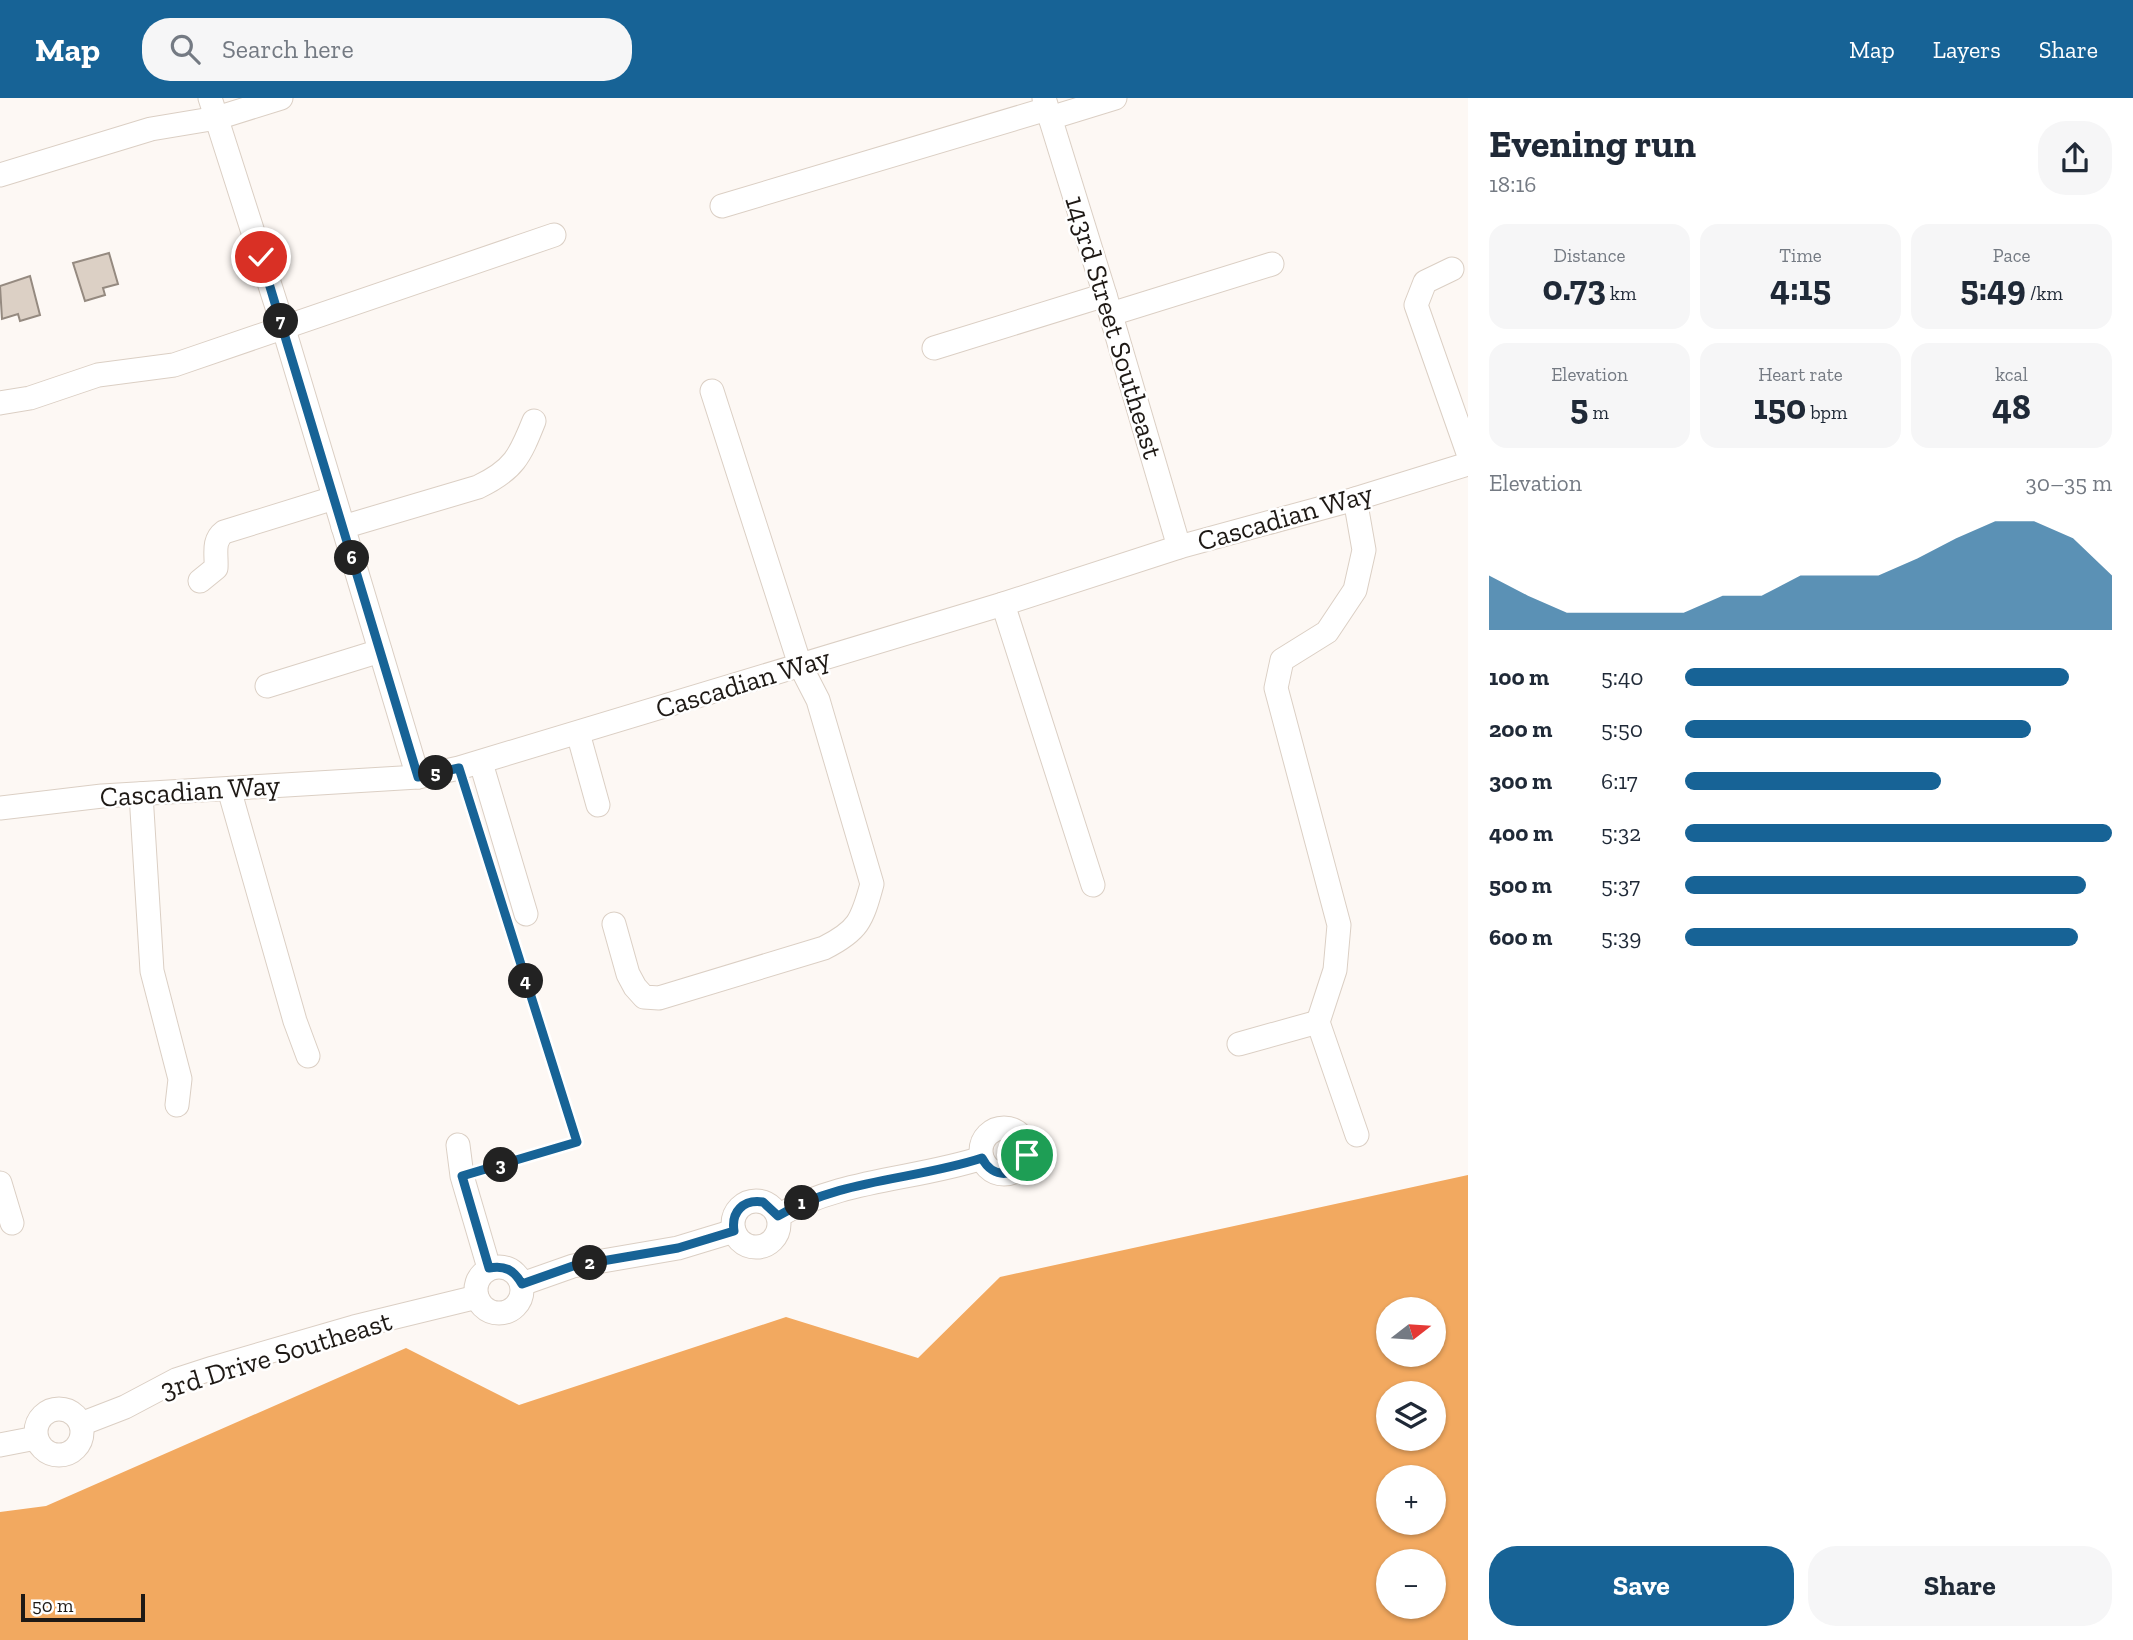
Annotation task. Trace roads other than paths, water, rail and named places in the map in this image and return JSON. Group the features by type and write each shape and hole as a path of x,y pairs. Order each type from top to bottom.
{"street":[{"path":"0,176 213,108 281,98"},
{"path":"722,206 1047,108 1115,98"},
{"path":"213,108 283,326 418,777"},
{"name":"143rd Street Southeast","path":"1047,108 1108,305 1178,547"},
{"path":"0,403 30,398 98,375 174,365 554,235"},
{"path":"934,348 1272,264"},
{"path":"1452,269 1425,282 1416,305 1468,453"},
{"path":"614,924 635,987 644,997 659,998 824,948 849,936 864,913 872,884 818,700 800,665 712,391"},
{"path":"343,527 478,487 495,479 512,467 522,453 534,421"},
{"name":"Cascadian Way","path":"0,808 141,794 418,777 470,766 1003,604 1178,547 1355,499 1468,464"},
{"path":"200,581 216,568 215,549 218,536 224,532 334,498"},
{"path":"1355,499 1364,550 1355,590 1326,632 1282,660 1276,688 1339,925 1335,970 1318,1022 1357,1135"},
{"path":"1003,604 1093,885"},
{"path":"267,686 380,651"},
{"path":"578,733 598,805"},
{"path":"470,766 516,914"},
{"path":"229,789 295,1021 308,1056"},
{"path":"141,794 152,971 180,1079 177,1105"},
{"path":"1239,1044 1318,1022"},
{"path":"458,1145 462,1176 489,1268"},
{"path":"778,1216 817,1196 952,1168 982,1158"},
{"path":"0,1183 12,1223"},
{"path":"748,1202 763,1202 778,1216 778,1233 767,1245 751,1247 743,1244 734,1231 733,1217 742,1205 748,1202"},
{"path":"522,1284 573,1266 678,1248 734,1231"},
{"path":"506,1267 513,1271 522,1284 520,1300 509,1311 501,1313 486,1310 477,1297 476,1283 489,1268 506,1267"},
{"name":"3rd Drive Southeast","path":"80,1424 125,1406 176,1380 213,1368 354,1327 477,1297"},
{"path":"56,1409 71,1412 80,1424 82,1431 78,1446 66,1455 58,1456 44,1450 36,1438 42,1416 56,1409"},
{"path":"0,1445 36,1438"}]}
